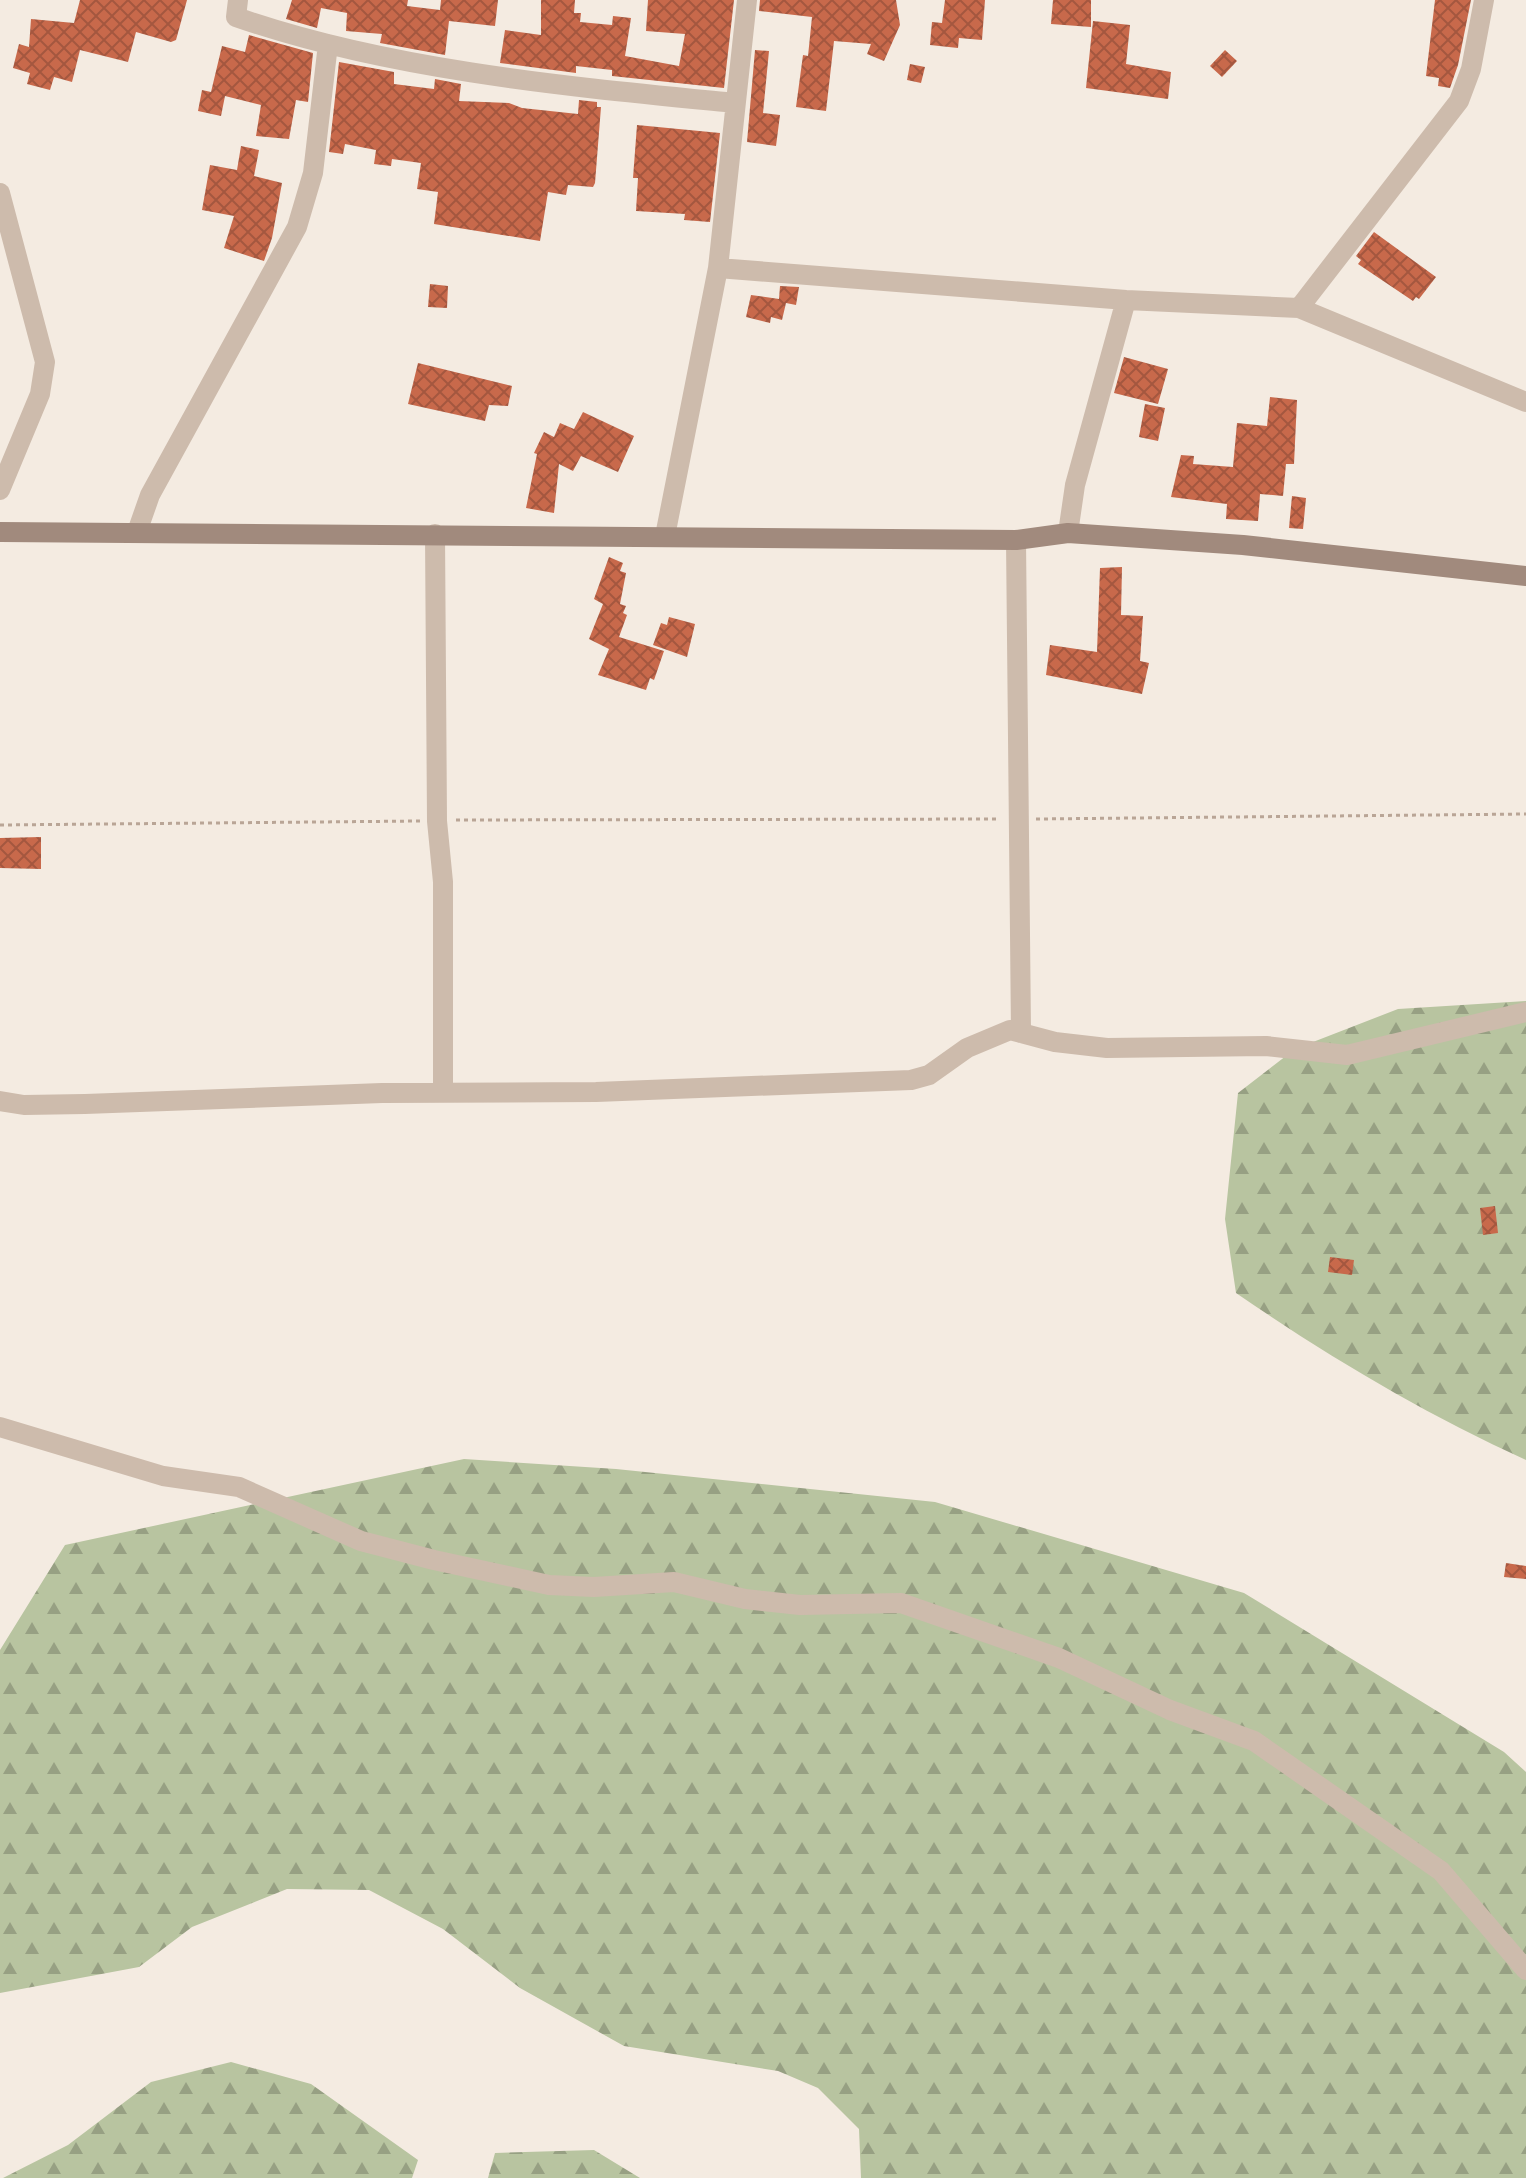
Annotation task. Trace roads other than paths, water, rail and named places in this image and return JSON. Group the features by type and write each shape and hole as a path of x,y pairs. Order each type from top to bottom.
{"street":[{"path":"238,0 236,17 328,44 483,74 735,103"},
{"path":"665,536 718,268 747,0"},
{"path":"1299,308 1459,101 1469,77 1484,0"},
{"path":"137,532 150,495 297,227 313,173 328,44"},
{"path":"0,193 45,362 40,394 0,490"},
{"path":"718,268 1126,300 1299,308 1526,402"},
{"path":"1068,533 1075,485 1126,300"},
{"path":"0,532 1016,540 1068,533 1258,547 1526,576"},
{"path":"435,534 437,821 443,882 443,1091"},
{"path":"1016,540 1021,1033"},
{"path":"0,1101 24,1105 85,1104 443,1091 596,1092 626,1088 911,1080 929,1075 986,1038 1010,1030 1055,1042 1107,1048 1266,1046 1347,1055 1526,1012"},
{"path":"0,1427 163,1476 239,1487 361,1541 434,1560 549,1585 594,1587 674,1582 745,1599 800,1605 901,1603 1059,1658 1170,1710 1254,1741 1441,1871 1526,1970"}]}
